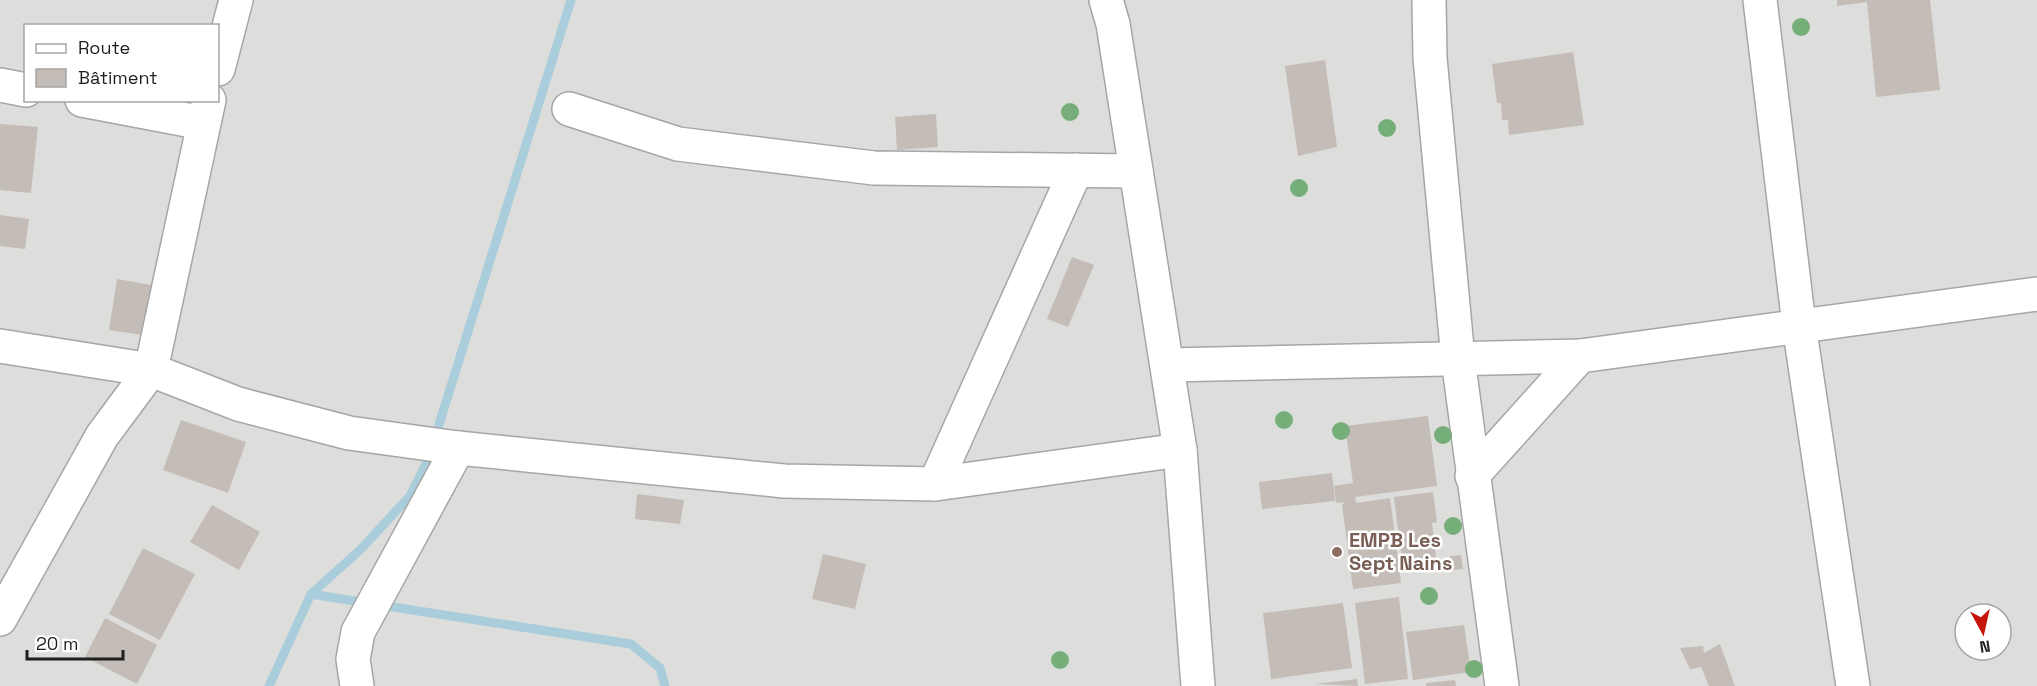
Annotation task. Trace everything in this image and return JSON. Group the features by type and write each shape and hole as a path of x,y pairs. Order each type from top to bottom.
{"street":[{"path":"219,65 236,0"},
{"path":"1106,0 1113,24 1180,450 1198,686"},
{"path":"1429,0 1430,58 1458,359 1502,686"},
{"path":"1760,0 1799,325 1853,686"},
{"path":"0,85 24,90"},
{"path":"0,619 102,436 151,370 206,112 103,102"},
{"path":"569,109 678,144 874,168 1136,171"},
{"path":"935,484 1076,170"},
{"path":"1167,365 1580,356 2037,294"},
{"path":"0,346 151,370 238,404 349,433 458,448 784,481 935,484 1180,450"},
{"path":"1472,476 1580,356"},
{"path":"357,686 353,659 358,632 458,448"}],"shaded area":[{"path":"0,0 2037,0 2037,686 0,686"}],"building":[{"path":"1837,0 1930,0 1940,90 1876,97 1867,2 1837,6"},
{"path":"1573,52 1584,125 1509,135 1508,120 1502,120 1501,103 1497,103 1492,64"},
{"path":"1325,60 1337,147 1298,156 1285,66"},
{"path":"936,114 938,147 897,150 895,117"},
{"path":"0,124 38,127 31,193 0,190"},
{"path":"0,215 29,219 25,249 0,246"},
{"path":"1072,257 1094,265 1068,327 1047,319"},
{"path":"117,279 163,287 155,337 109,330"},
{"path":"1428,416 1437,486 1355,497 1356,503 1390,498 1401,583 1353,589 1342,505 1345,502 1336,503 1334,486 1353,483 1345,426"},
{"path":"181,420 246,442 228,493 163,470"},
{"path":"1332,473 1335,501 1262,509 1259,482"},
{"path":"1433,492 1437,522 1432,523 1437,565 1403,569 1394,497"},
{"path":"637,494 684,500 680,524 635,519"},
{"path":"212,505 260,532 239,570 190,542"},
{"path":"143,548 195,574 160,640 109,614"},
{"path":"823,554 866,564 855,609 812,599"},
{"path":"1461,555 1463,569 1452,570 1450,556"},
{"path":"1399,597 1408,679 1365,684 1355,603"},
{"path":"1343,603 1352,668 1271,679 1263,613"},
{"path":"105,618 157,645 137,684 85,657"},
{"path":"1464,625 1471,672 1413,680 1406,632"},
{"path":"1720,644 1735,686 1709,686 1701,667 1690,669 1680,648 1703,646 1704,653"},
{"path":"1357,679 1358,686 1316,684"},
{"path":"1455,680 1456,686 1426,686 1426,683"}],"waterway":[{"path":"269,686 311,594 360,550 410,496 428,460 571,0"},
{"path":"311,594 367,603"},
{"path":"380,605 631,644 660,668 665,686"}],"place":[{"name":"EMPB Les Sept Nains","path":"1337,552"}]}
